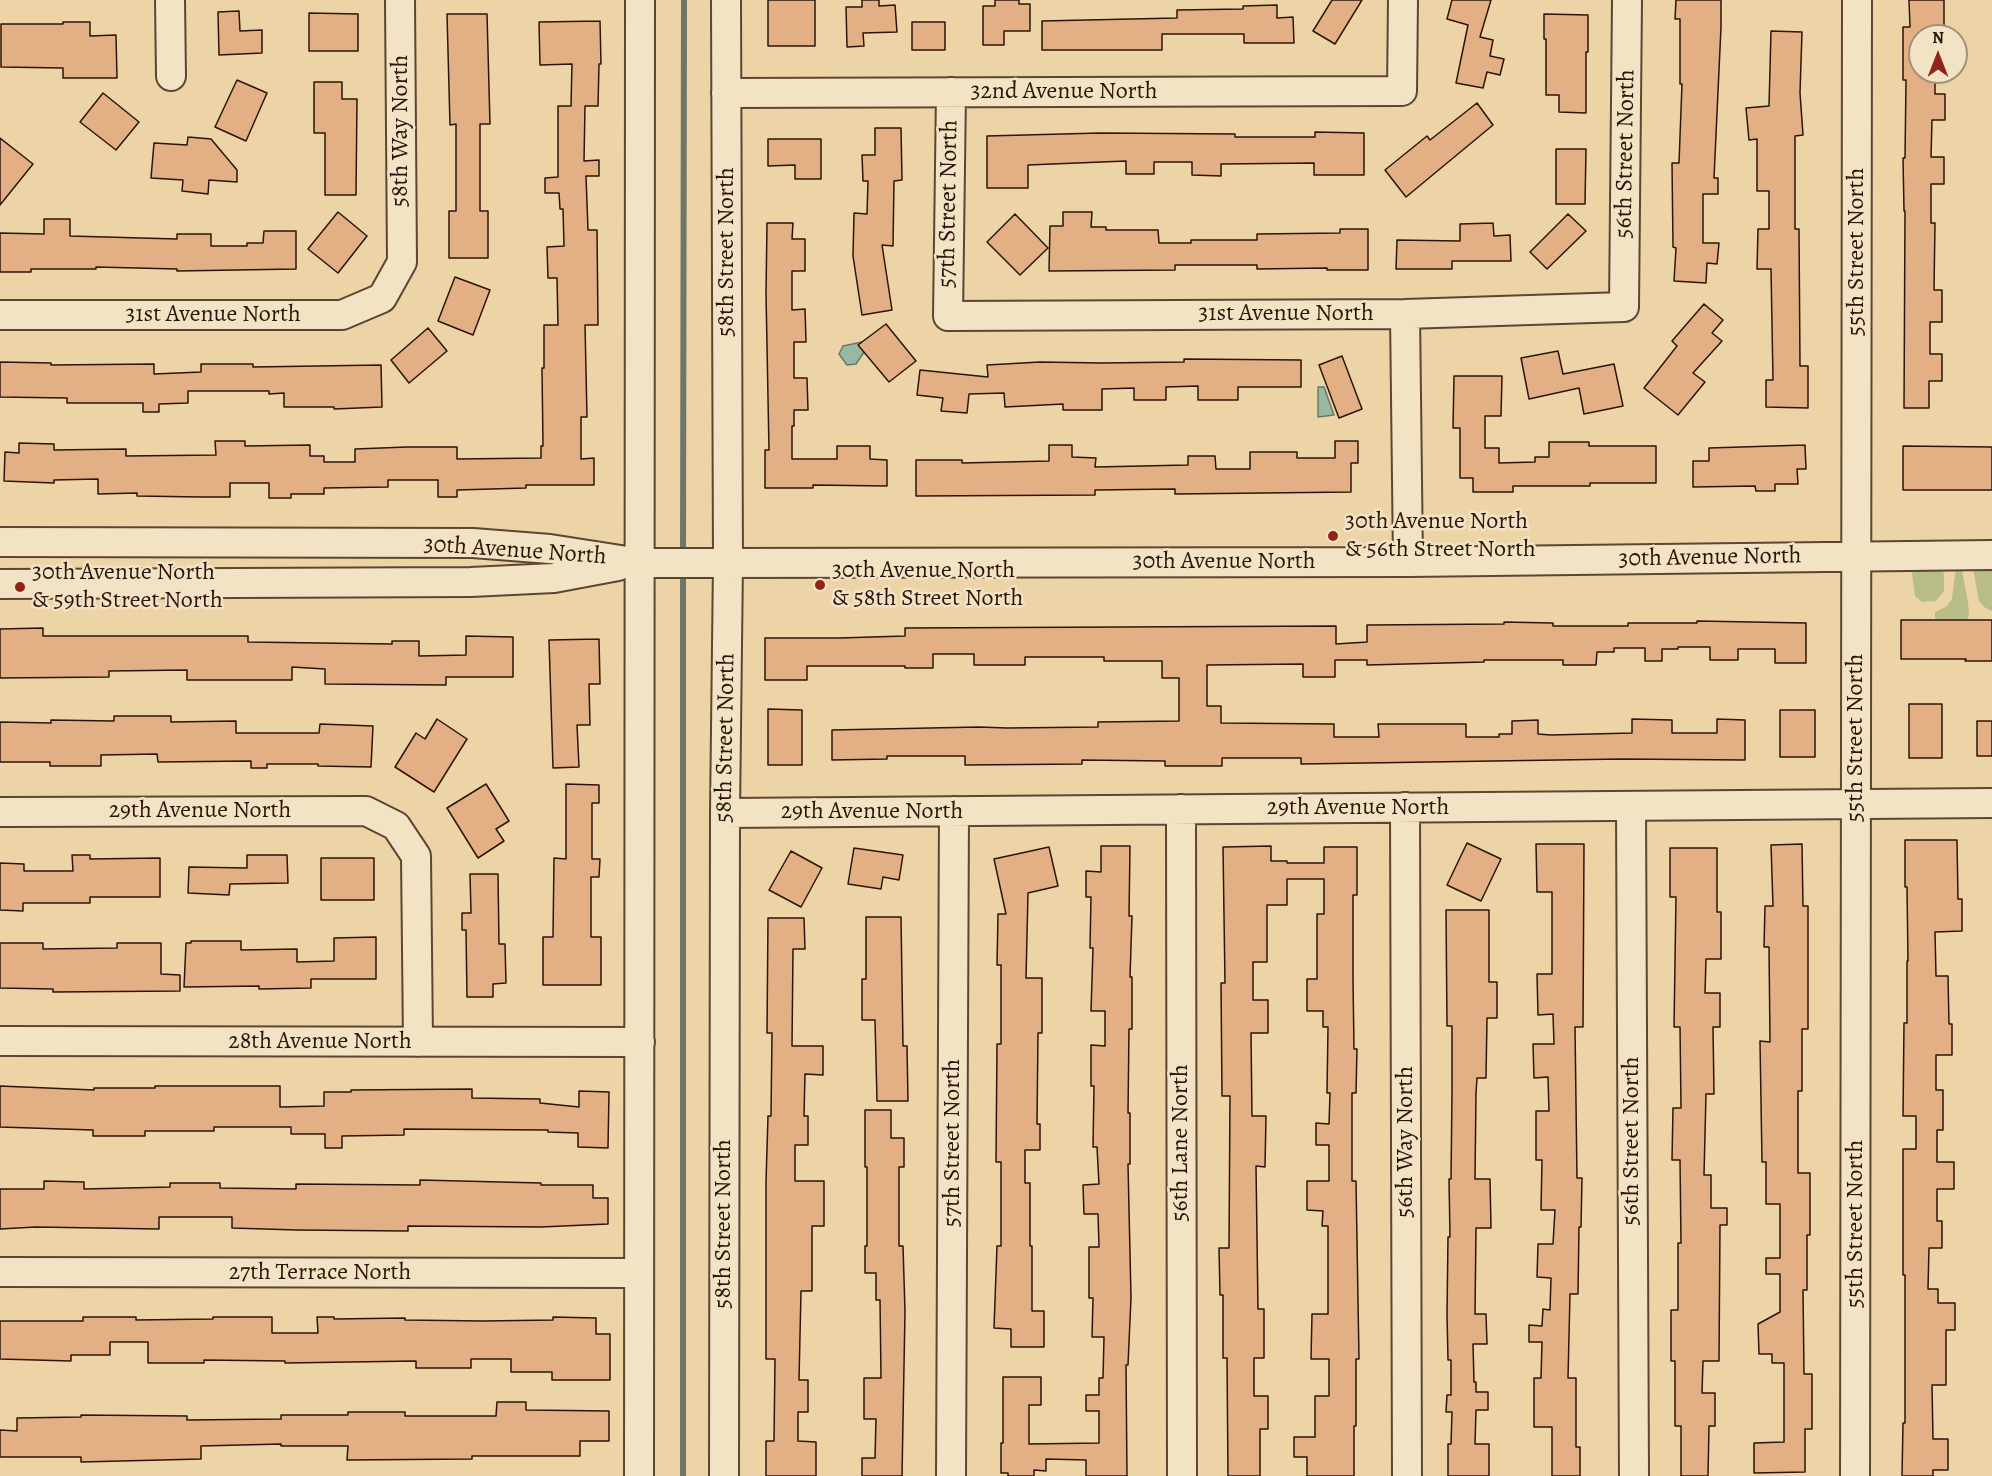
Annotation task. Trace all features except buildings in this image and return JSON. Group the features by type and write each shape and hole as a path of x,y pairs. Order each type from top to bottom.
{"street":[{"path":"170,0 171,76"},
{"name":"58th Way North","path":"400,0 402,262"},
{"path":"639,1476 640,1042 650,562 640,0"},
{"name":"58th Street North","path":"724,1476 725,813 718,563 726,0"},
{"name":"32nd Avenue North","path":"726,93 1402,91 1403,0"},
{"name":"56th Street North","path":"1624,307 1627,0"},
{"name":"55th Street North","path":"1855,1476 1857,0"},
{"name":"57th Street North","path":"948,316 951,92"},
{"name":"31st Avenue North","path":"0,315 342,315 382,298 402,262"},
{"name":"31st Avenue North","path":"948,316 1405,314 1624,307"},
{"path":"1405,314 1408,562"},
{"name":"30th Avenue North","path":"0,542 473,543 550,549 650,562 718,563 1408,562 1992,555"},
{"name":"30th Avenue North","path":"0,584 471,582 554,578 650,562"},
{"name":"29th Avenue North","path":"725,813 1992,803"},
{"name":"56th Street North","path":"1631,806 1634,1476"},
{"name":"56th Way North","path":"1405,807 1407,1476"},
{"name":"56th Lane North","path":"1181,809 1182,1476"},
{"name":"29th Avenue North","path":"0,812 366,811 396,826 416,856 418,1042"},
{"name":"57th Street North","path":"951,1476 954,811"},
{"name":"28th Avenue North","path":"0,1041 640,1042"},
{"name":"27th Terrace North","path":"0,1272 639,1273"}],"green space":[{"path":"1915,568 1942,568 1944,591 1936,601 1922,602 1915,596 1912,573"},
{"path":"1957,568 1961,568 1962,571 1968,602 1966,630 1939,624 1939,620 1935,619 1935,612 1946,607 1952,599"},
{"path":"1973,568 1992,569 1992,611 1979,601"}],"shaded area":[{"path":"862,342 864,352 856,364 847,365 839,354 843,346"},
{"path":"1318,387 1324,387 1334,415 1318,417"}],"waterway":[{"path":"683,554 684,0"},
{"path":"683,571 683,1476"}],"place":[{"name":"30th Avenue North & 56th Street North","path":"1333,536"},
{"name":"30th Avenue North & 58th Street North","path":"820,585"},
{"name":"30th Avenue North & 59th Street North","path":"20,587"}]}
